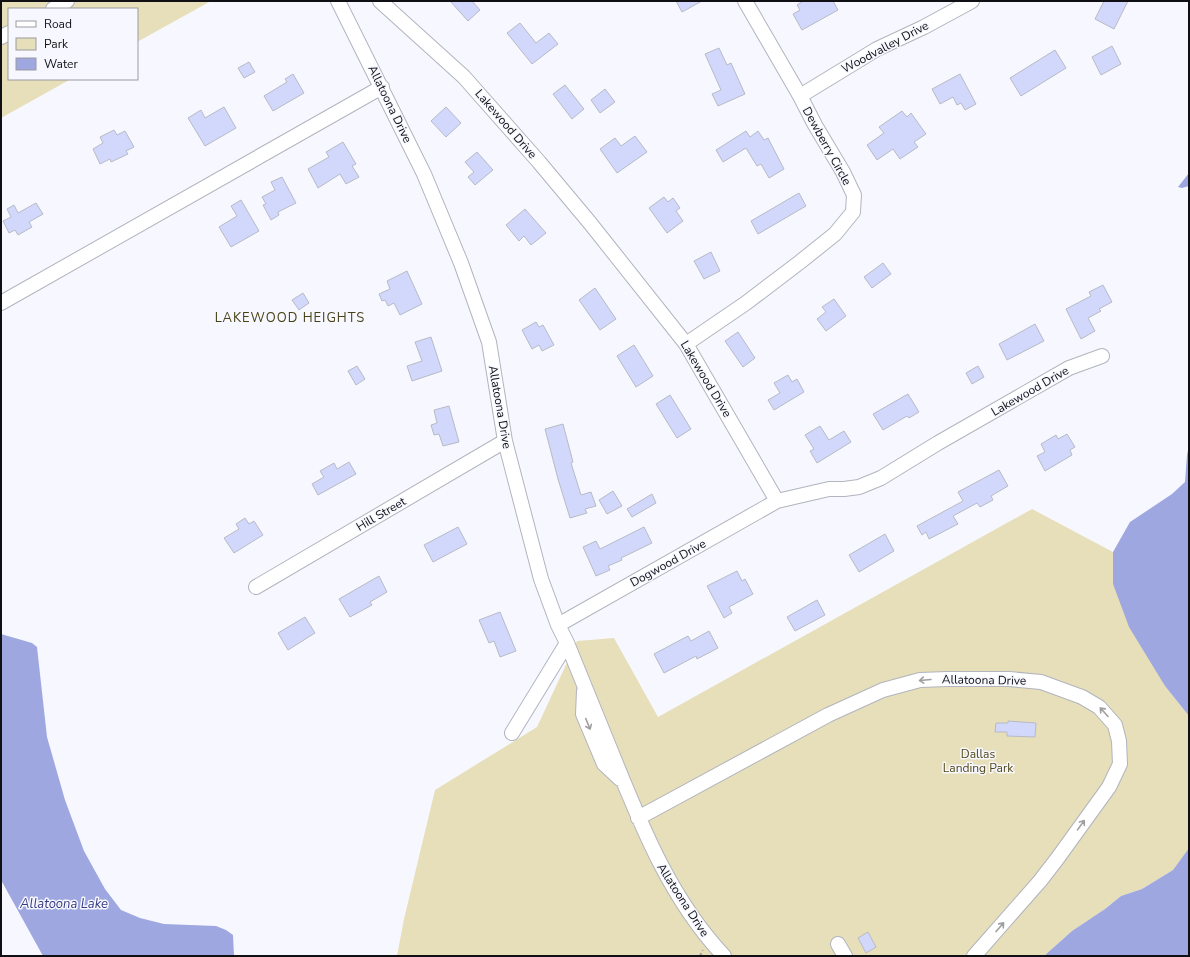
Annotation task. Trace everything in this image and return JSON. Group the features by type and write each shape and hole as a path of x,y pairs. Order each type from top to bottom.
{"street":[{"path":"55,8 67,1"},
{"name":"Allatoona Drive","path":"338,1 424,174 461,263 489,342 505,441 541,579 558,624 585,686 583,714 604,764 623,782 656,858 674,889 703,931 724,956"},
{"name":"Lakewood Drive","path":"380,1 470,83 590,223 686,344 778,501 829,489 844,490 859,487 881,478 938,443 1069,368 1102,356"},
{"name":"Dewberry Circle","path":"686,344 746,303 800,262 835,234 853,212 854,195 844,172 815,125 745,1"},
{"name":"Woodvalley Drive","path":"800,96 877,49 924,27 972,1"},
{"path":"1,302 382,88"},
{"name":"Hill Street","path":"256,587 505,441"},
{"name":"Dogwood Drive","path":"558,624 778,501"},
{"path":"512,733 567,643"},
{"name":"Allatoona Drive","path":"638,818 828,715 883,690 920,680 1010,679 1041,682 1082,696 1099,707 1115,725 1119,741 1120,764 1109,787 1057,859 1040,881 974,956"}],"green space":[{"path":"1,1 211,1 138,41 138,8 8,8 8,80 69,80 1,118"},
{"name":"Dallas Landing Park","path":"1032,509 1113,552 1113,584 1165,686 1189,716 1189,848 1173,870 1142,889 1121,896 1105,909 1072,931 1044,956 397,956 404,919 435,790 537,727 577,641 614,638 658,717"}],"water":[{"path":"1189,173 1189,186 1182,188 1178,187"},
{"path":"1189,445 1189,716 1165,686 1129,627 1113,584 1113,552 1130,522 1172,494 1185,482"},
{"name":"Allatoona Lake","path":"1,634 32,643 37,647 47,737 65,800 84,851 105,889 121,910 140,918 164,924 216,926 226,930 233,935 234,956 43,956 1,880"},
{"path":"1189,848 1189,956 1044,956 1072,931 1105,909 1121,896 1142,889 1173,870"}],"building":[{"path":"450,1 472,1 480,10 468,21"},
{"path":"676,1 702,1 682,12"},
{"path":"803,1 833,1 838,10 802,30 793,14 800,10 797,5"},
{"path":"1104,1 1128,1 1114,29 1095,19"},
{"path":"520,23 536,43 549,33 558,44 532,64 507,33"},
{"path":"1112,46 1121,64 1101,75 1092,57"},
{"path":"719,48 727,65 731,63 745,94 718,106 712,94 721,90 705,54"},
{"path":"1055,50 1066,68 1021,96 1010,78"},
{"path":"249,62 255,72 244,78 238,68"},
{"path":"293,74 304,93 273,111 264,96 287,82 285,79"},
{"path":"960,74 976,104 965,110 961,103 957,105 953,97 940,104 932,89"},
{"path":"565,85 584,109 572,119 553,94"},
{"path":"605,89 615,102 600,113 591,100"},
{"path":"224,107 236,128 205,146 188,118 201,110 205,118"},
{"path":"446,107 461,123 446,137 431,121"},
{"path":"902,111 907,117 911,113 926,134 914,142 918,147 900,159 893,149 877,160 867,145 884,133 879,127"},
{"path":"114,130 117,135 125,131 134,147 126,151 128,154 111,162 110,159 100,164 93,149 103,143 100,137"},
{"path":"746,131 750,137 758,131 764,140 768,138 784,169 769,178 761,164 757,166 746,148 723,162 716,150"},
{"path":"635,136 647,152 617,173 600,149 615,138 621,146"},
{"path":"343,142 356,164 352,166 359,177 346,184 340,174 318,188 308,169 329,157 326,152"},
{"path":"477,152 493,170 475,185 468,177 474,172 465,162"},
{"path":"282,177 296,203 278,212 279,215 271,220 263,205 266,204 262,197 275,190 271,182"},
{"path":"799,193 806,206 758,234 751,221"},
{"path":"664,197 668,202 673,198 680,208 676,211 683,221 667,233 649,208"},
{"path":"241,200 259,231 231,247 219,227 237,216 231,206"},
{"path":"36,203 43,214 29,222 32,227 18,235 15,230 9,233 3,221 11,217 7,209 14,205 18,213"},
{"path":"525,209 546,233 531,245 524,236 519,241 506,225"},
{"path":"711,252 720,271 704,279 694,261"},
{"path":"883,263 891,274 872,288 864,277"},
{"path":"407,271 422,304 400,315 394,303 388,306 385,300 382,301 379,294 390,289 387,281"},
{"path":"1103,285 1112,302 1099,309 1101,311 1088,318 1095,331 1081,339 1066,309 1091,296 1089,292"},
{"path":"595,288 616,319 600,330 579,300"},
{"path":"303,293 309,303 299,310 292,300"},
{"path":"834,299 846,316 826,331 817,319 826,312 822,307"},
{"path":"536,322 539,327 543,325 554,345 542,351 539,345 532,349 522,330"},
{"path":"1035,324 1044,341 1007,360 999,344"},
{"path":"738,332 755,358 743,367 725,341"},
{"path":"431,337 442,371 412,381 407,366 422,361 415,342"},
{"path":"634,345 653,376 636,387 617,356"},
{"path":"357,366 365,379 356,385 348,371"},
{"path":"978,366 984,377 972,384 966,373"},
{"path":"788,375 792,382 797,379 804,392 774,410 768,400 780,393 774,383"},
{"path":"908,394 919,412 909,418 907,416 883,430 873,414"},
{"path":"670,395 691,429 677,438 656,404"},
{"path":"449,406 459,442 443,446 439,434 434,435 431,425 437,423 434,410"},
{"path":"563,424 573,462 571,463 581,495 591,492 596,506 585,509 587,513 570,518 545,429"},
{"path":"820,426 829,440 844,431 851,442 817,463 810,451 814,449 805,435"},
{"path":"1067,434 1075,447 1070,450 1072,455 1045,471 1037,456 1045,452 1041,444 1056,435 1058,439"},
{"path":"349,462 356,474 318,495 312,484 324,477 320,471 334,463 337,469"},
{"path":"999,470 1008,486 991,496 993,500 980,507 977,503 953,516 958,524 929,539 926,532 922,535 917,526 963,501 958,492"},
{"path":"613,491 622,506 607,514 599,500"},
{"path":"652,494 656,503 632,517 627,509"},
{"path":"245,518 249,524 254,521 263,535 234,553 224,538 239,529 236,524"},
{"path":"458,527 467,544 433,562 424,545"},
{"path":"644,527 652,543 621,558 622,560 608,566 610,570 596,576 583,547 596,541 600,549"},
{"path":"885,534 894,551 859,572 849,555"},
{"path":"737,571 742,581 745,579 753,594 729,607 732,613 724,618 707,586"},
{"path":"379,576 387,592 370,602 372,605 350,617 339,599"},
{"path":"817,600 825,615 795,631 787,617"},
{"path":"500,612 516,651 500,657 494,641 489,643 479,620"},
{"path":"305,617 315,633 288,650 278,633"},
{"path":"709,631 718,648 697,659 696,656 664,673 654,654 688,636 691,641"},
{"path":"1008,721 1036,723 1035,737 1007,736 1007,732 995,732 996,723 1008,723"},
{"path":"868,932 876,947 866,953 858,938"}],"district":[{"name":"LAKEWOOD HEIGHTS","path":"290,318"}]}
